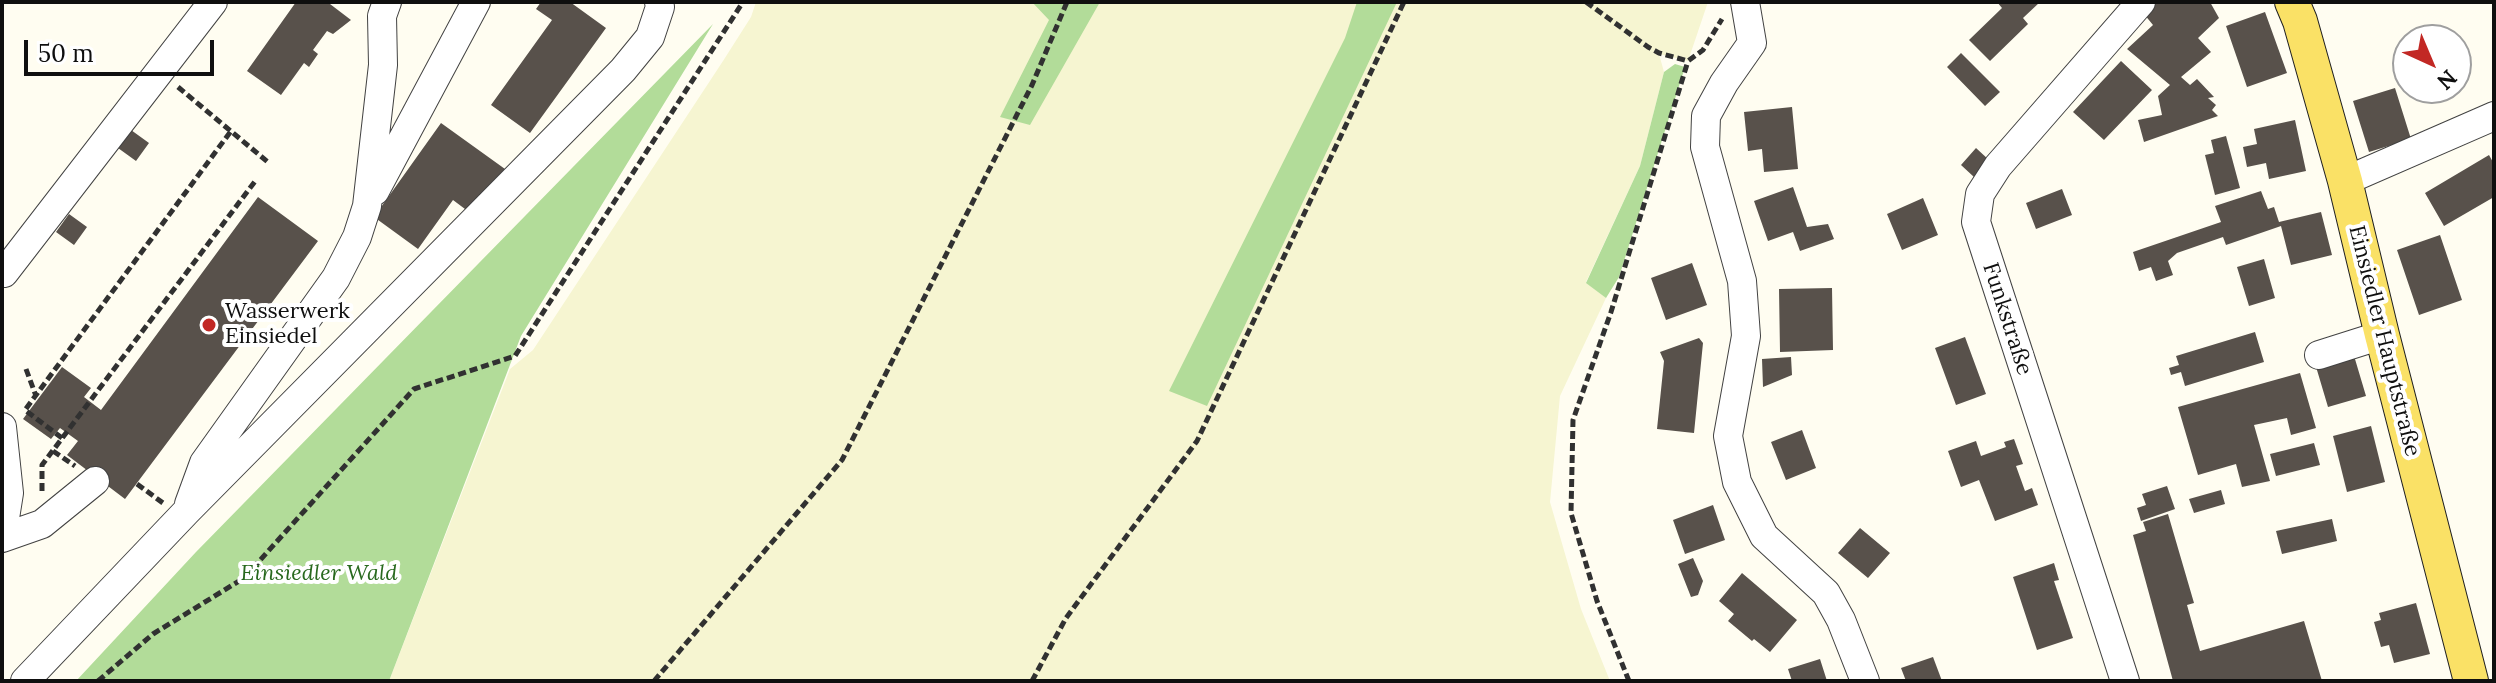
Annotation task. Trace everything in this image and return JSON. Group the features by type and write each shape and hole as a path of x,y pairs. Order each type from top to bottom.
{"main road":[{"name":"Einsiedler Hauptstraße","path":"2292,2 2345,181 2471,681"}],"street":[{"path":"4,273 213,2"},
{"path":"367,206 383,65 382,16 387,2"},
{"path":"175,507 336,278 357,237 367,206 476,2"},
{"path":"25,681 175,507 623,70 650,37 659,2"},
{"name":"Funkstraße","path":"2125,681 1976,222 1980,194 1998,166 2141,2"},
{"path":"1736,7 1752,43 1706,116 1705,147 1742,281 1746,336 1728,436 1737,482 1764,536 1826,593 1841,620 1865,681"},
{"path":"2345,181 2494,116"},
{"path":"2319,355 2382,335"},
{"path":"2,427 9,493 2,537 42,524 95,481"}],"path":[{"path":"98,681 153,634 244,578 414,389 515,356 743,2"},
{"path":"654,681 842,460 1032,85 1067,2"},
{"path":"1032,681 1066,618 1197,441 1404,2"},
{"path":"1586,2 1648,47 1688,61"},
{"path":"1629,681 1597,601 1571,513 1573,420 1611,312 1688,61 1703,50 1736,7"},
{"path":"159,72 269,163"},
{"path":"62,438 25,410 231,131"},
{"path":"42,524 42,465 256,180"},
{"path":"26,369 36,396"},
{"path":"137,484 175,507"}],"green space":[{"path":"756,2 1708,2 1688,61 1659,54 1664,72 1640,166 1586,282 1606,298 1560,396 1550,502 1581,609 1610,681 389,681 510,369 533,350 723,61 751,17"},
{"path":"1032,2 1100,2 1030,125 1000,117 1049,20"},
{"path":"1357,2 1397,2 1207,406 1169,391 1345,38"},
{"name":"Einsiedler Wald","path":"713,24 521,336 389,681 76,681 196,552"},
{"path":"1675,64 1685,67 1619,277 1606,298 1586,283 1640,166 1664,72"}],"building":[{"path":"296,2 331,2 351,20 333,34 327,31 313,50 318,54 309,67 304,63 281,95 247,71"},
{"path":"541,2 570,2 606,28 530,133 491,105 552,20 536,9"},
{"path":"1997,2 2040,2 2023,18 2028,24 1990,61 1969,40 2002,8"},
{"path":"2157,2 2210,2 2219,18 2198,38 2211,52 2181,77 2190,85 2197,79 2214,97 2208,98 2216,105 2212,110 2218,116 2144,142 2138,120 2162,115 2158,96 2170,85 2127,49 2153,25 2144,14"},
{"path":"2265,12 2287,73 2247,87 2226,26"},
{"path":"1961,53 2000,92 1985,106 1947,67"},
{"path":"2121,61 2152,90 2104,140 2073,112"},
{"path":"2392,89 2392,104 2400,104 2411,139 2369,152 2353,101"},
{"path":"1792,107 1798,169 1764,172 1762,149 1748,151 1744,112"},
{"path":"2295,120 2306,171 2269,179 2266,163 2247,167 2243,147 2257,144 2254,129"},
{"path":"441,123 505,169 473,215 453,200 418,249 374,217"},
{"path":"131,130 149,143 136,161 118,148"},
{"path":"2226,136 2240,188 2215,195 2205,155 2214,153 2211,140"},
{"path":"1976,148 1989,160 1974,177 1961,165"},
{"path":"2489,155 2494,164 2494,197 2444,226 2425,193"},
{"path":"1793,187 1807,227 1828,224 1834,239 1800,251 1793,232 1768,241 1754,201"},
{"path":"2062,189 2072,215 2036,229 2026,203"},
{"path":"2261,191 2268,209 2274,207 2279,222 2321,212 2332,255 2291,265 2281,226 2226,245 2223,237 2177,253 2168,261 2173,275 2156,281 2151,267 2139,271 2133,252 2221,222 2215,206"},
{"name":"Wasserwerk Einsiedel","path":"258,197 318,241 125,499 67,455 78,441 60,428 51,439 23,419 62,367 91,388 84,397 101,410"},
{"path":"1923,198 1938,235 1902,250 1887,214"},
{"path":"69,214 87,227 74,245 56,232"},
{"path":"2440,235 2462,300 2419,315 2397,250"},
{"path":"2264,259 2275,298 2249,306 2237,267"},
{"path":"1692,263 1707,305 1666,320 1651,278"},
{"path":"1832,288 1833,350 1780,352 1779,289"},
{"path":"2255,332 2264,362 2185,386 2181,372 2171,375 2169,368 2179,365 2176,356"},
{"path":"1965,337 1986,394 1956,405 1935,348"},
{"path":"1699,338 1703,343 1694,433 1657,429 1664,361 1660,352"},
{"path":"2352,349 2366,396 2328,407 2314,360"},
{"path":"1791,357 1792,375 1763,387 1762,359"},
{"path":"2300,373 2316,428 2291,435 2287,418 2254,425 2270,481 2242,487 2236,464 2198,475 2178,407"},
{"path":"2371,426 2385,482 2347,492 2333,436"},
{"path":"1802,430 1816,468 1786,480 1771,442"},
{"path":"2014,439 2023,464 2016,466 2025,491 2032,488 2038,505 1995,521 1979,480 1961,487 1948,451 1976,441 1981,456 2006,447 2004,442"},
{"path":"2314,443 2320,465 2276,476 2270,454"},
{"path":"2167,486 2175,509 2141,521 2137,508 2146,505 2142,494"},
{"path":"2221,490 2225,504 2194,513 2189,499"},
{"path":"1713,505 1725,540 1685,554 1673,520"},
{"path":"2168,514 2194,603 2187,605 2200,651 2304,621 2322,681 2173,681 2133,535 2146,531 2143,522"},
{"path":"2332,519 2337,541 2282,554 2276,531"},
{"path":"1860,528 1890,553 1868,578 1838,553"},
{"path":"1693,558 1703,581 1698,595 1691,597 1678,564"},
{"path":"2054,563 2059,580 2054,581 2073,638 2037,650 2013,577"},
{"path":"1742,573 1797,620 1770,652 1728,621 1734,614 1719,601"},
{"path":"2416,603 2430,654 2394,663 2389,645 2381,647 2374,622 2381,620 2379,613"},
{"path":"1933,657 1942,681 1906,681 1901,668"},
{"path":"1820,659 1827,681 1792,681 1788,669"}],"place":[{"name":"Wasserwerk Einsiedel","path":"209,325"}]}
